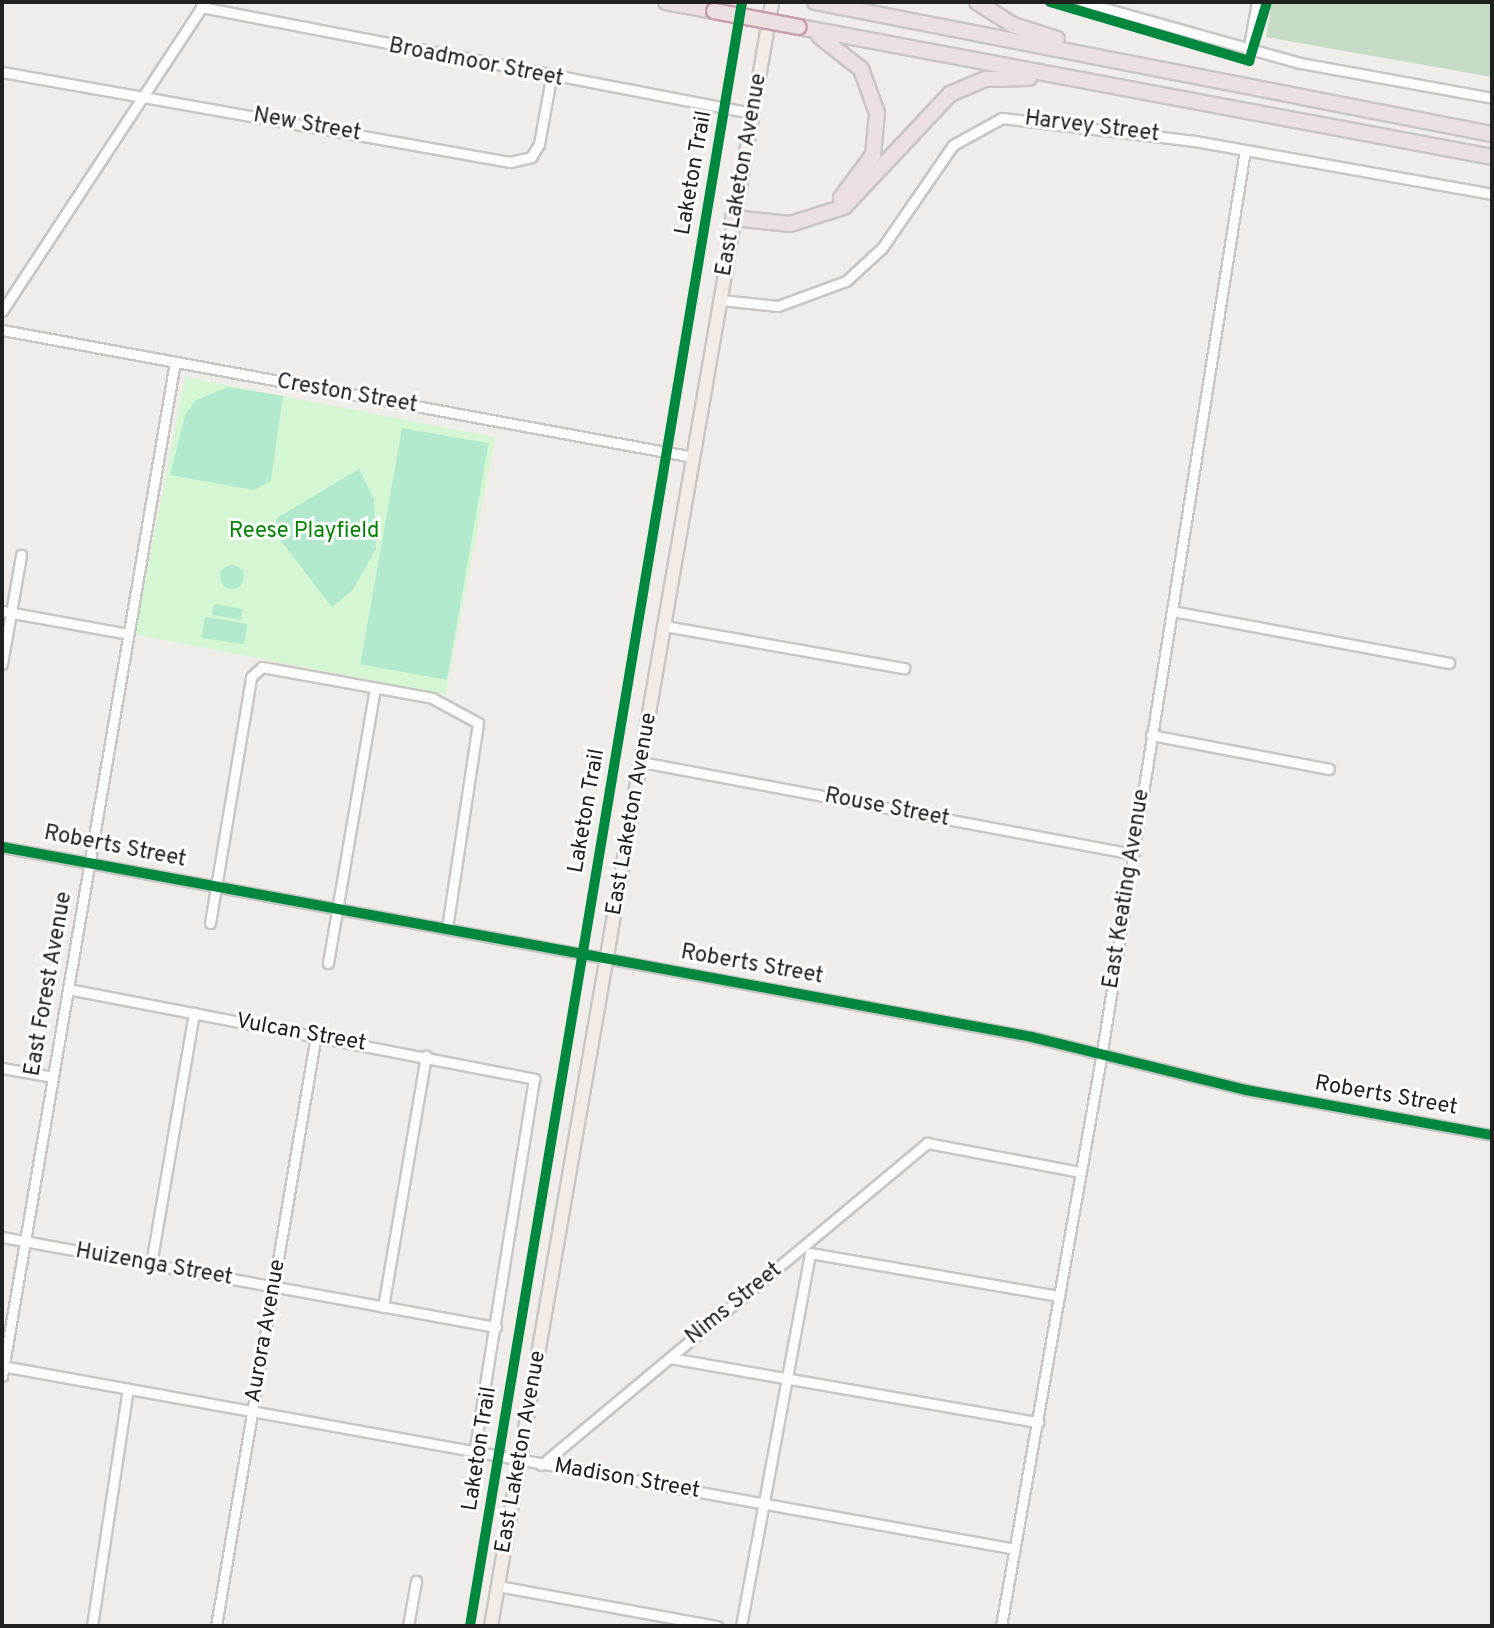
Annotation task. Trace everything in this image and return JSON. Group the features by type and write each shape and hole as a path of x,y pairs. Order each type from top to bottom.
{"highway":[{"path":"666,2 1492,157"},
{"path":"815,2 1492,134"},
{"path":"977,2 1013,25 1149,66"},
{"path":"733,218 824,210 848,193 873,155 878,129 869,81 840,47 801,27"},
{"path":"733,218 790,224 844,207 935,106 974,83 1010,77 1090,83"}],"main road":[{"name":"East Laketon Avenue","path":"491,1626 772,2"}],"street":[{"path":"1083,2 1248,51 1492,98"},
{"path":"1248,51 1257,2"},
{"name":"Broadmoor Street","path":"203,5 551,78 752,113"},
{"path":"2,311 203,5"},
{"name":"New Street","path":"2,72 510,162 531,157 539,144 551,78"},
{"name":"Harvey Street","path":"721,300 779,306 846,281 882,248 953,145 1002,118 1245,150 1492,194"},
{"name":"East Keating Avenue","path":"1001,1626 1101,1058 1245,150"},
{"name":"Creston Street","path":"2,330 693,457"},
{"name":"East Forest Avenue","path":"3,1370 175,362"},
{"path":"2,664 6,611 21,555"},
{"path":"6,611 128,634"},
{"path":"1172,611 1449,663"},
{"path":"665,626 904,668"},
{"path":"210,923 258,668 432,698 468,716 481,731 447,929"},
{"path":"328,963 375,688"},
{"path":"1151,735 1329,769"},
{"name":"Rouse Street","path":"641,762 1133,854"},
{"name":"Roberts Street","path":"2,847 1023,1035 1101,1058 1492,1135"},
{"name":"Vulcan Street","path":"68,989 534,1079 496,1327"},
{"path":"151,1264 194,1013"},
{"name":"Aurora Avenue","path":"216,1626 316,1035"},
{"path":"383,1307 426,1056"},
{"path":"2,1068 53,1077"},
{"name":"Nims Street","path":"541,1465 927,1143 1080,1172"},
{"name":"Huizenga Street","path":"2,1237 496,1327"},
{"path":"741,1626 761,1503 810,1253 1059,1296"},
{"path":"474,1453 496,1327"},
{"path":"670,1358 1038,1422"},
{"name":"Madison Street","path":"3,1370 128,1389 1015,1549"},
{"path":"92,1626 128,1389"},
{"path":"408,1626 416,1581"},
{"path":"498,1586 717,1626"}],"green space":[{"path":"1272,2 1492,2 1492,77 1266,37"},
{"name":"Reese Playfield","path":"185,377 495,437 445,694 135,634"},
{"path":"228,387 283,396 271,481 254,490 170,475 185,415 195,401"},
{"path":"402,428 489,443 447,680 360,664"},
{"path":"359,469 374,499 376,549 352,591 332,607 274,532 277,518"},
{"path":"232,565 241,568 244,577 241,586 232,589 223,586 220,577 223,568"},
{"path":"214,604 243,609 241,620 212,615"},
{"path":"205,617 247,624 244,644 202,638"}],"cycle path":[{"name":"Laketon Trail","path":"470,1626 742,2"},
{"path":"1050,2 1249,61 1267,2"},
{"path":"2,847 1032,1037 1246,1090 1492,1135"}]}
